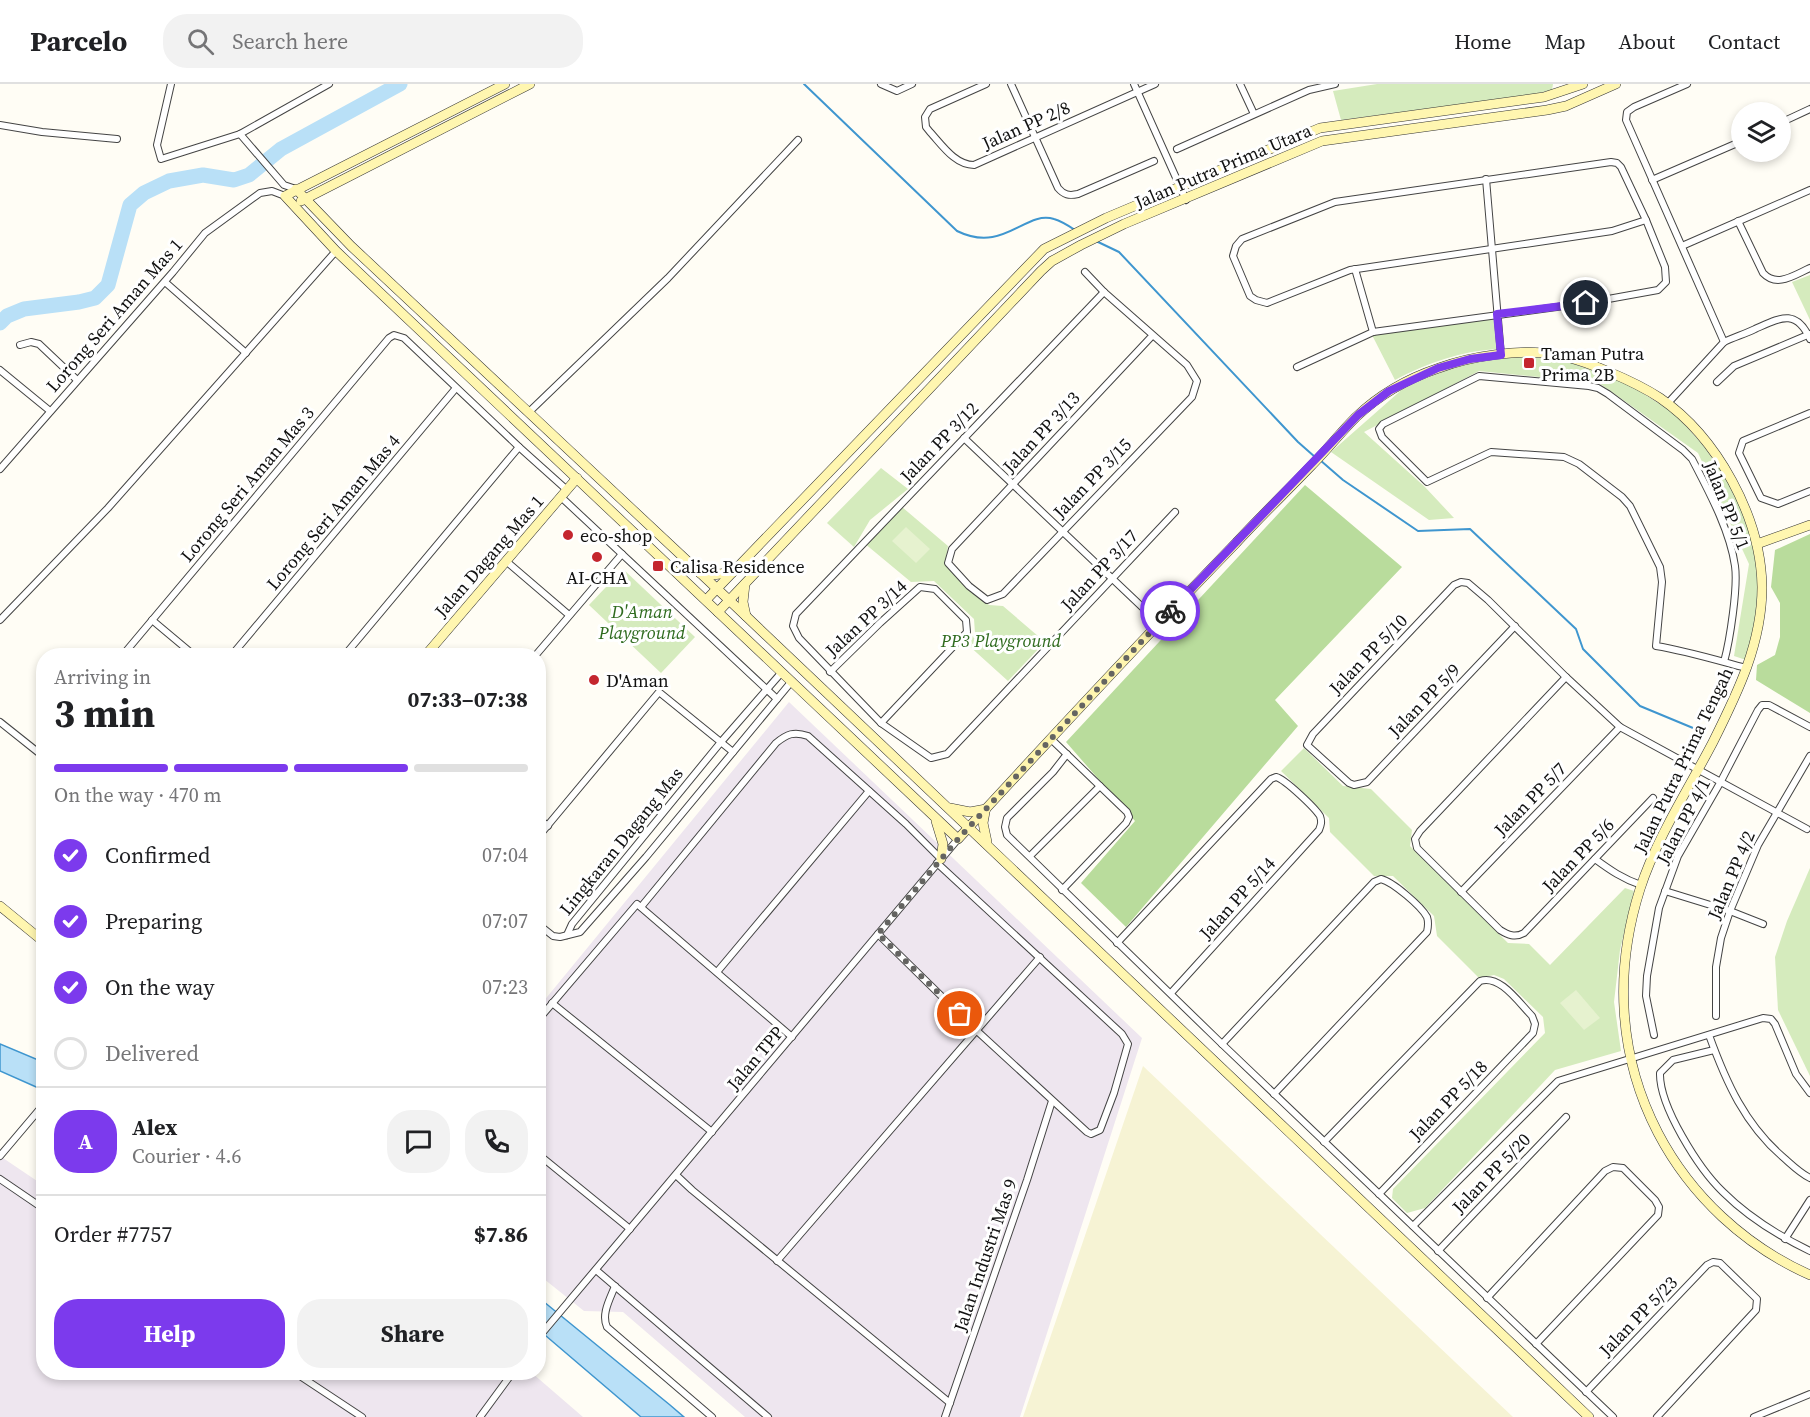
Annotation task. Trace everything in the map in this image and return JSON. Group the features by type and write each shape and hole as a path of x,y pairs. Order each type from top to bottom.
{"main road":[{"path":"504,84 285,196 336,251 958,839 1159,623"},
{"path":"293,205 530,84"},
{"path":"1553,95 1560,84"},
{"name":"Jalan Putra Prima Utara","path":"706,600 1044,249 1106,218 1320,128 1553,95 1570,86 1583,84"},
{"name":"Jalan Putra Prima Utara","path":"718,612 1052,261 1124,225 1322,141 1547,111 1577,102 1616,84"},
{"path":"296,189 351,246 746,616 1589,1417"},
{"name":"Jalan Putra Prima Tengah","path":"1159,623 1358,415 1389,391 1438,368 1470,359 1501,355 1555,354 1603,369 1650,391 1677,410 1706,443 1731,480 1749,516 1757,544 1762,581 1761,618 1736,694 1668,826 1641,885 1631,921 1622,994 1625,1029 1638,1090 1671,1157 1724,1221 1787,1264 1810,1275"},
{"name":"Jalan Dagang Mas 1","path":"432,648 577,478"},
{"path":"1757,544 1810,525"},
{"path":"700,573 724,574 734,571"},
{"path":"745,584 743,602 746,616"},
{"path":"947,807 970,812 986,809"},
{"path":"986,809 983,823 989,846"},
{"path":"935,818 943,844 939,861"},
{"path":"0,906 36,935"}],"street":[{"path":"171,84 157,145 161,159 240,134 329,84"},
{"path":"881,84 897,91 912,84"},
{"name":"Jalan PP 2/8","path":"986,84 927,112 924,122 930,132 960,163 974,165 1155,84"},
{"path":"1011,84 1058,188 1063,193 1071,195 1154,161"},
{"path":"1134,84 1186,200"},
{"path":"1240,84 1254,114"},
{"path":"1177,149 1308,90 1335,84"},
{"path":"1583,84 1589,96"},
{"path":"1687,84 1634,107 1627,112 1626,120 1724,342"},
{"path":"1570,86 1577,102"},
{"path":"1791,118 1810,109"},
{"path":"0,125 117,140"},
{"path":"240,134 284,185 296,189"},
{"path":"529,412 668,278 798,140"},
{"path":"1652,180 1731,146"},
{"path":"1297,367 1373,332 1586,303 1658,290 1666,282 1665,267 1646,220 1621,167 1611,162 1335,201 1242,239 1236,246 1233,256 1250,296 1267,303 1355,269 1612,231 1646,220"},
{"path":"1486,179 1501,355"},
{"path":"284,185 285,196"},
{"path":"1682,246 1810,190"},
{"name":"Lorong Seri Aman Mas 1","path":"0,469 165,282 205,233 260,193 272,191 285,196"},
{"path":"1738,221 1763,273 1768,278 1781,281 1810,268"},
{"path":"1,617 108,508 336,251"},
{"path":"1355,269 1373,332"},
{"path":"1085,272 1152,336"},
{"path":"165,282 246,353"},
{"name":"Jalan PP 3/12","path":"830,672 799,638 793,626 796,614 1104,292"},
{"path":"1668,403 1724,342 1781,317 1795,319 1803,325 1809,336 1734,366 1717,382"},
{"name":"Lorong Seri Aman Mas 3","path":"129,648 389,338 397,335 404,338 456,388"},
{"name":"Jalan PP 3/15","path":"1003,594 1192,397 1197,381 1186,365 1152,336"},
{"name":"Jalan PP 3/13","path":"1003,594 987,600 969,586 948,563 952,549 1152,336"},
{"path":"20,345 31,342 39,344 77,380"},
{"path":"0,370 50,411"},
{"name":"Jalan PP 5/1","path":"1479,376 1589,386 1608,394 1692,459 1729,539 1736,575 1725,662 1692,652 1656,646 1662,582 1660,567 1630,506 1622,497 1579,464 1564,457 1491,452 1427,482 1382,437 1379,429 1383,424 1479,376"},
{"path":"456,388 519,447 622,554 777,699"},
{"name":"Lorong Seri Aman Mas 4","path":"238,648 456,388"},
{"path":"1810,413 1743,441 1739,453 1761,498 1778,504 1810,491"},
{"path":"964,438 1159,623"},
{"path":"351,648 519,447"},
{"name":"Jalan PP 3/17","path":"881,723 931,758 947,754 1175,512"},
{"path":"542,648 622,554"},
{"path":"506,561 569,615"},
{"name":"Jalan PP 5/10","path":"1349,783 1307,745 1313,734 1454,585 1461,582 1468,583 1515,626"},
{"name":"Jalan PP 3/14","path":"830,672 920,587 935,590 952,606 966,620 967,632 881,723"},
{"path":"152,620 185,648"},
{"path":"1515,626 1620,727 1807,829"},
{"name":"Jalan PP 5/9","path":"1349,783 1354,785 1367,782 1515,626"},
{"path":"1725,662 1746,668"},
{"name":"Lingkaran Dagang Mas","path":"567,935 572,924 721,742 782,672"},
{"path":"830,672 881,723"},
{"path":"1461,892 1417,848 1415,843 1417,835 1566,677"},
{"name":"Lingkaran Dagang Mas","path":"567,935 580,932 646,857 792,681"},
{"path":"548,826 659,692 733,752"},
{"name":"Jalan PP 4/1","path":"1654,1035 1646,996 1647,976 1659,908 1678,856 1762,705 1768,705 1810,727"},
{"path":"0,722 36,751"},
{"name":"Jalan PP 5/7","path":"1461,892 1620,727"},
{"path":"641,907 776,743 786,735 798,732 808,736 869,791 939,861 1122,1034 1128,1044 1114,1094 1100,1130 1091,1134 1052,1101 878,934"},
{"path":"1051,739 1127,812 1129,817 1126,823 1062,890"},
{"path":"1067,754 1053,772 1007,818 1005,827 1007,835 1324,1142 1614,1417"},
{"name":"Jalan PP 4/2","path":"1716,1016 1716,967 1721,938 1730,911 1758,845 1810,756"},
{"name":"Jalan PP 5/14","path":"1117,943 1271,779 1276,777 1283,780 1319,814 1322,822 1319,830 1171,993"},
{"path":"1030,856 1100,786"},
{"path":"717,972 869,791"},
{"name":"Jalan PP 5/6","path":"1461,892 1506,934 1518,936 1524,933 1653,798"},
{"name":"Jalan TPP","path":"546,1329 958,839"},
{"path":"1595,859 1628,881 1641,885"},
{"path":"1222,1044 1374,882 1381,879 1390,882 1426,915 1429,924 1426,932 1274,1094"},
{"path":"1665,891 1730,911 1762,924"},
{"path":"546,1011 638,904 792,1036"},
{"path":"546,930 553,936 567,935"},
{"path":"777,1261 1040,957"},
{"name":"Jalan PP 5/18","path":"1324,1142 1480,981 1487,978 1496,981 1532,1016 1535,1024 1533,1033 1379,1194"},
{"path":"552,1004 712,1132"},
{"path":"1413,1226 1558,1080 1763,1018 1771,1019 1775,1024 1796,1074 1810,1093"},
{"path":"1709,1035 1728,1086 1746,1117 1776,1151 1810,1178"},
{"path":"1714,1050 1673,1060 1660,1073 1660,1085 1677,1127 1722,1192 1758,1221 1785,1239 1810,1251"},
{"name":"Jalan Industri Mas 9","path":"945,1417 1052,1101"},
{"path":"0,1156 36,1113"},
{"name":"Jalan PP 5/20","path":"1438,1251 1566,1117"},
{"path":"546,1161 630,1229"},
{"path":"1487,1298 1605,1171 1613,1167 1623,1168 1655,1200 1659,1207 1658,1215 1536,1344"},
{"path":"676,1175 950,1403"},
{"path":"0,1179 36,1204"},
{"path":"1785,1239 1810,1200"},
{"name":"Jalan PP 5/23","path":"1586,1392 1707,1265 1713,1262 1720,1263 1757,1299 1756,1310 1657,1417"},
{"path":"596,1270 768,1417"},
{"path":"615,1287 605,1313 604,1320 607,1326 712,1417"},
{"path":"306,1380 362,1417"},
{"path":"480,1417 507,1380"},
{"path":"1754,1417 1810,1394"}],"shaded area":[{"path":"789,702 1142,1038 1020,1417 745,1417 623,1312 584,1311 546,1281 546,998"},
{"path":"1143,1066 1513,1417 1023,1417"},
{"path":"0,1156 36,1180 36,1380 540,1380 583,1417 0,1417"}],"green space":[{"path":"1377,84 1553,84 1552,90 1530,95 1341,120 1333,91"},
{"path":"1810,275 1810,320 1792,282"},
{"path":"1495,317 1497,349 1470,352 1444,359 1395,380 1372,335"},
{"path":"1515,357 1558,358 1628,384 1674,413 1703,445 1729,483 1746,519 1753,547 1759,581 1758,620 1746,660 1734,656 1749,564 1698,453 1599,383 1479,371 1364,432 1425,487 1454,518 1429,520 1331,452 1406,386 1464,364"},
{"path":"881,468 908,489 870,520 854,547 827,523"},
{"path":"1305,485 1402,567 1275,700 1298,726 1126,927 1081,883 1135,821 1066,742"},
{"name":"PP3 Playground","path":"902,507 948,546 945,564 989,605 1003,606 1045,642 1008,681 967,644 975,633 974,619 934,581 911,582 864,543"},
{"path":"906,527 930,549 916,563 892,541"},
{"path":"1810,534 1810,713 1756,680 1757,665 1775,655 1780,637 1780,603 1771,587 1775,550"},
{"name":"D'Aman Playground","path":"623,569 695,637 661,673 589,605"},
{"path":"1304,748 1343,786 1371,789 1412,830 1410,846 1508,943 1529,944 1550,965 1625,888 1634,891 1620,950 1614,1002 1621,1051 1555,1070 1425,1208 1407,1213 1392,1198 1393,1189 1545,1033 1543,1017 1504,979 1494,975 1479,978 1437,936 1434,916 1393,876 1374,876 1330,832 1329,818 1281,771"},
{"path":"1810,868 1810,1076 1778,1010 1775,957 1787,921"},
{"path":"1576,990 1600,1018 1584,1030 1560,1003"}],"water":[{"path":"0,1044 36,1059 36,1087 0,1071"},
{"path":"546,1304 684,1417 641,1417 546,1336"}],"waterway":[{"path":"0,323 7,316 24,309 95,298 108,285 130,205 144,193 169,181 203,175 234,180 249,175 281,149 400,84"},
{"path":"804,84 957,231 973,237 988,238 1043,218 1057,220 1075,230"},
{"path":"1096,241 1119,252 1298,442 1315,457"},
{"path":"1320,460 1343,480 1418,531 1470,529 1576,629 1583,649 1640,706 1693,728"}],"way so far":[{"path":"960,1014 878,934 958,839 1170,611"}],"place":[{"name":"Taman Putra Prima 2B","path":"1529,363"},
{"name":"eco-shop","path":"568,535"},
{"name":"AI-CHA","path":"597,557"},
{"name":"Calisa Residence","path":"658,566"},
{"name":"D'Aman","path":"594,680"}],"route":[{"path":"1170,611 1358,415 1389,391 1438,368 1470,359 1501,355 1497,314 1586,303"}]}
